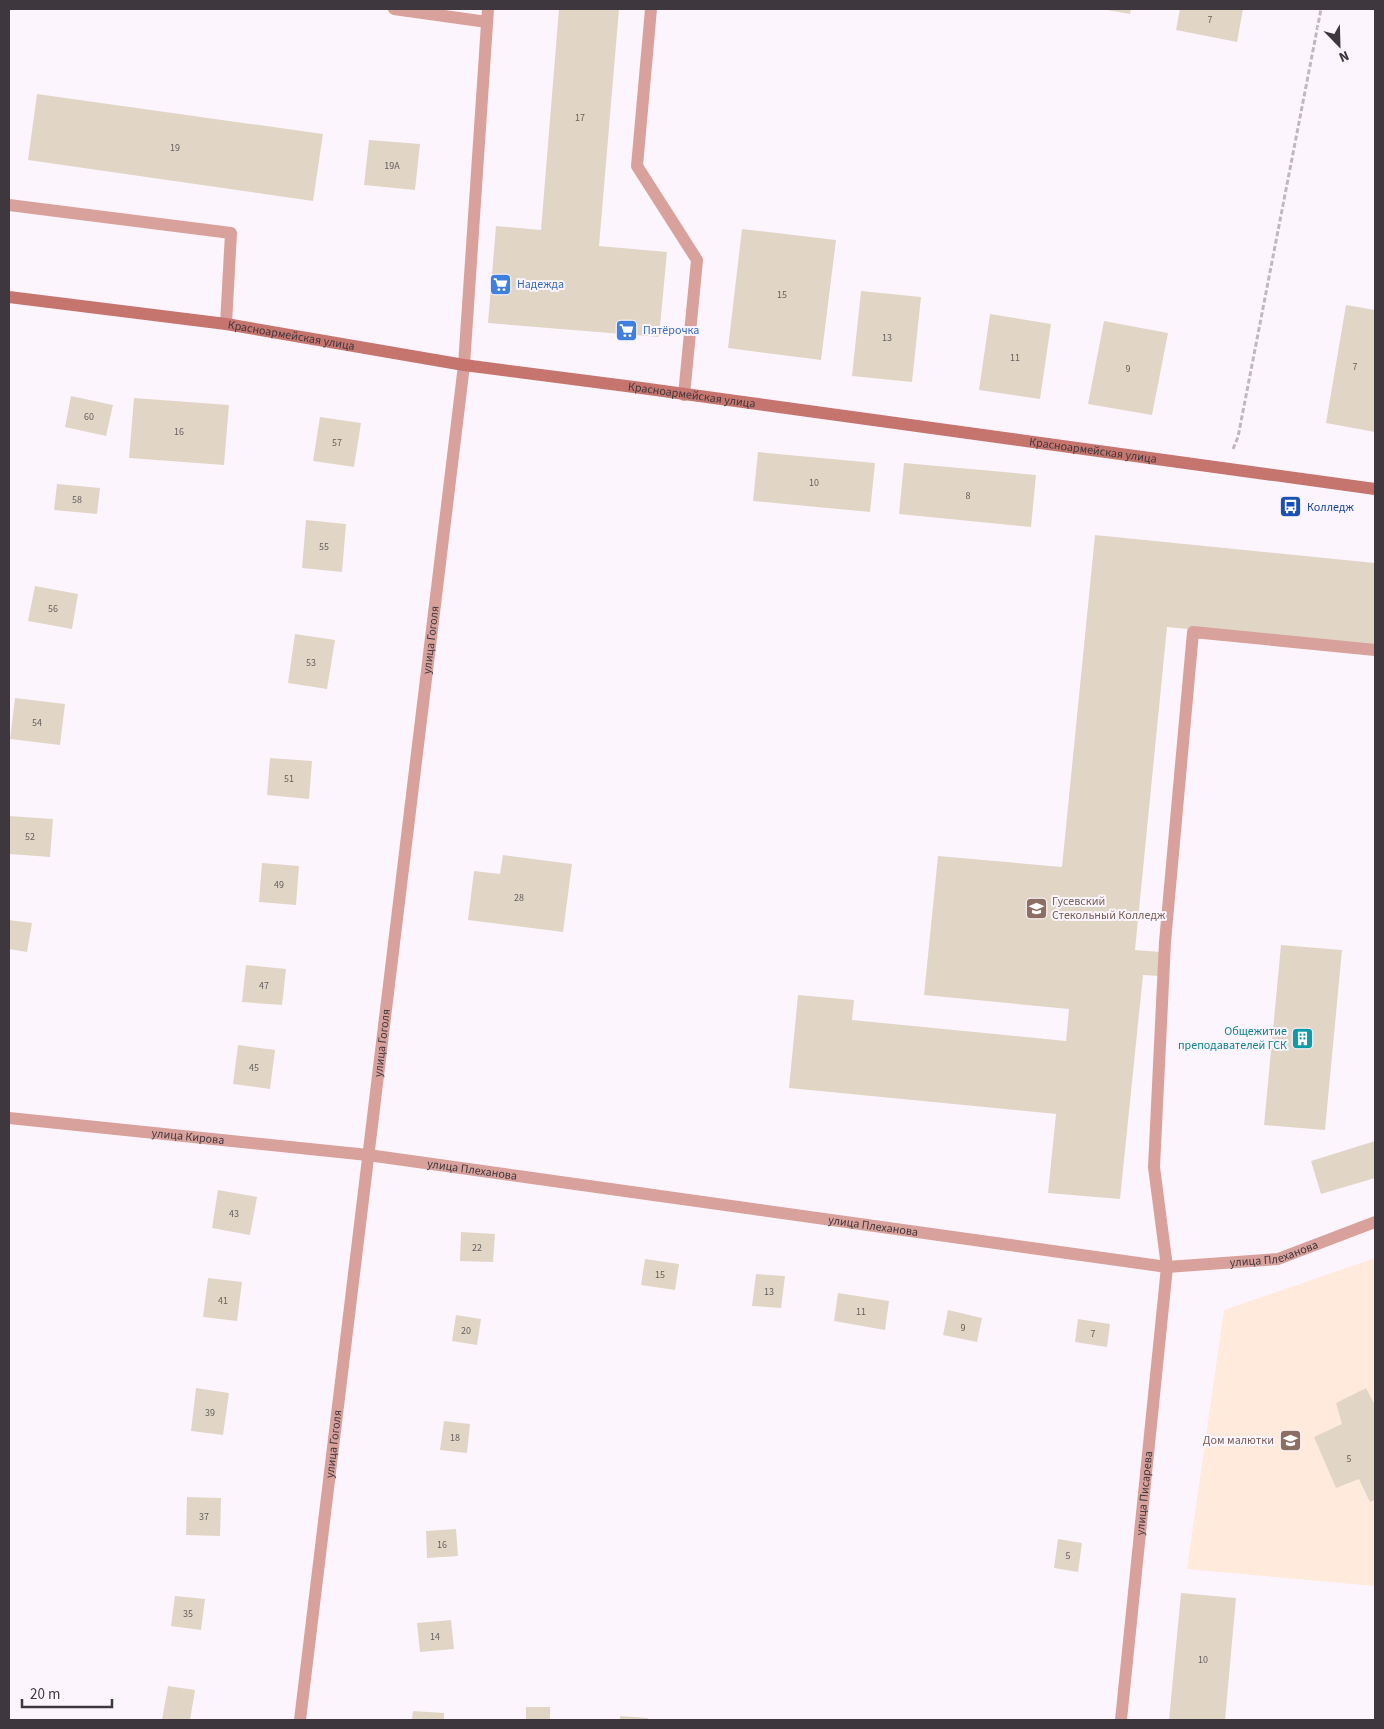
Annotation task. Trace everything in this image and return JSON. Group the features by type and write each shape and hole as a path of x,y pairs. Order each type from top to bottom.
{"street":[{"path":"394,9 487,22"},
{"name":"улица Гоголя","path":"300,1720 464,365 488,9"},
{"path":"651,9 637,166 697,260 684,394"},
{"path":"9,205 231,233 226,324"},
{"name":"Красноармейская улица","path":"9,297 226,324 464,365 1375,489"},
{"name":"улица Писарева","path":"1121,1720 1167,1267 1154,1167 1165,942 1193,632 1375,650"},
{"name":"улица Кирова","path":"9,1118 368,1155"},
{"name":"улица Плеханова","path":"368,1155 1167,1267 1278,1259 1375,1222"}],"path":[{"path":"1225,469 1238,437 1321,9"}],"shaded area":[{"name":"Дом малютки","path":"1375,1258 1375,1586 1187,1569 1224,1310"}],"building":[{"path":"559,9 619,9 599,246 667,252 659,337 488,323 496,226 541,230"},
{"path":"1102,9 1131,9 1130,14"},
{"path":"1180,9 1243,9 1237,42 1176,30"},
{"path":"37,94 323,134 313,201 28,160"},
{"path":"369,140 420,144 415,190 364,185"},
{"path":"742,229 836,240 821,360 728,348"},
{"path":"861,291 921,297 912,382 852,376"},
{"path":"1346,305 1375,310 1375,432 1326,423"},
{"path":"990,314 1051,324 1040,399 979,390"},
{"path":"1104,321 1168,333 1152,415 1088,404"},
{"path":"71,396 113,405 106,436 65,427"},
{"path":"134,398 229,405 224,465 129,458"},
{"path":"320,417 361,423 354,467 313,461"},
{"path":"758,452 875,463 870,512 753,501"},
{"path":"904,463 1036,475 1031,527 899,514"},
{"path":"57,484 100,488 97,514 54,510"},
{"path":"306,520 346,524 342,572 302,568"},
{"name":"Гусевский Стекольный Колледж","path":"1095,535 1375,563 1375,647 1167,627 1135,950 1161,952 1159,976 1143,975 1120,1199 1048,1193 1056,1114 789,1088 798,995 854,1000 852,1020 1066,1041 1069,1009 924,995 938,856 1062,867"},
{"path":"35,586 78,594 72,629 28,621"},
{"path":"295,634 335,640 327,689 288,683"},
{"path":"15,698 65,704 60,745 10,739"},
{"path":"270,758 312,761 309,799 267,795"},
{"path":"9,816 53,819 50,857 9,854"},
{"path":"503,855 572,864 563,932 468,920 474,871 500,874"},
{"path":"262,863 299,866 296,905 259,902"},
{"path":"9,920 32,923 27,952 9,949"},
{"name":"Общежитие преподавателей ГСК","path":"1281,945 1342,950 1325,1130 1264,1125"},
{"path":"246,965 286,969 282,1005 242,1002"},
{"path":"238,1045 275,1050 270,1089 233,1084"},
{"path":"1375,1141 1375,1178 1321,1194 1311,1161"},
{"path":"218,1190 257,1197 250,1235 212,1228"},
{"path":"461,1232 495,1234 493,1262 460,1261"},
{"path":"645,1259 679,1264 675,1290 641,1285"},
{"path":"756,1274 785,1276 781,1308 752,1306"},
{"path":"208,1278 242,1282 237,1321 203,1317"},
{"path":"838,1293 889,1301 885,1330 834,1321"},
{"path":"948,1310 982,1318 977,1342 943,1335"},
{"path":"456,1315 481,1319 477,1345 452,1341"},
{"path":"1078,1319 1110,1324 1107,1347 1075,1342"},
{"path":"196,1388 229,1393 223,1435 191,1431"},
{"path":"1366,1388 1375,1405 1375,1500 1370,1502 1359,1479 1336,1488 1314,1437 1342,1424 1336,1403"},
{"path":"444,1421 470,1424 467,1453 440,1450"},
{"path":"187,1497 221,1498 220,1536 186,1535"},
{"path":"456,1529 458,1556 427,1558 426,1531"},
{"path":"1058,1539 1082,1543 1078,1572 1054,1568"},
{"path":"1181,1593 1236,1598 1225,1720 1169,1720"},
{"path":"175,1596 205,1599 201,1630 171,1626"},
{"path":"451,1620 454,1649 420,1652 417,1623"},
{"path":"168,1686 195,1690 190,1720 162,1720"},
{"path":"526,1707 550,1707 550,1720 526,1720"},
{"path":"413,1711 444,1713 444,1720 412,1720"},
{"path":"620,1716 648,1718 648,1720 620,1720"}],"place":[{"name":"Надежда","path":"501,284"},
{"name":"Пятёрочка","path":"627,330"},
{"name":"Колледж","path":"1291,507"},
{"name":"Гусевский Стекольный Колледж","path":"1036,908"},
{"name":"Общежитие преподавателей ГСК","path":"1303,1038"},
{"name":"Дом малютки","path":"1290,1440"}]}
